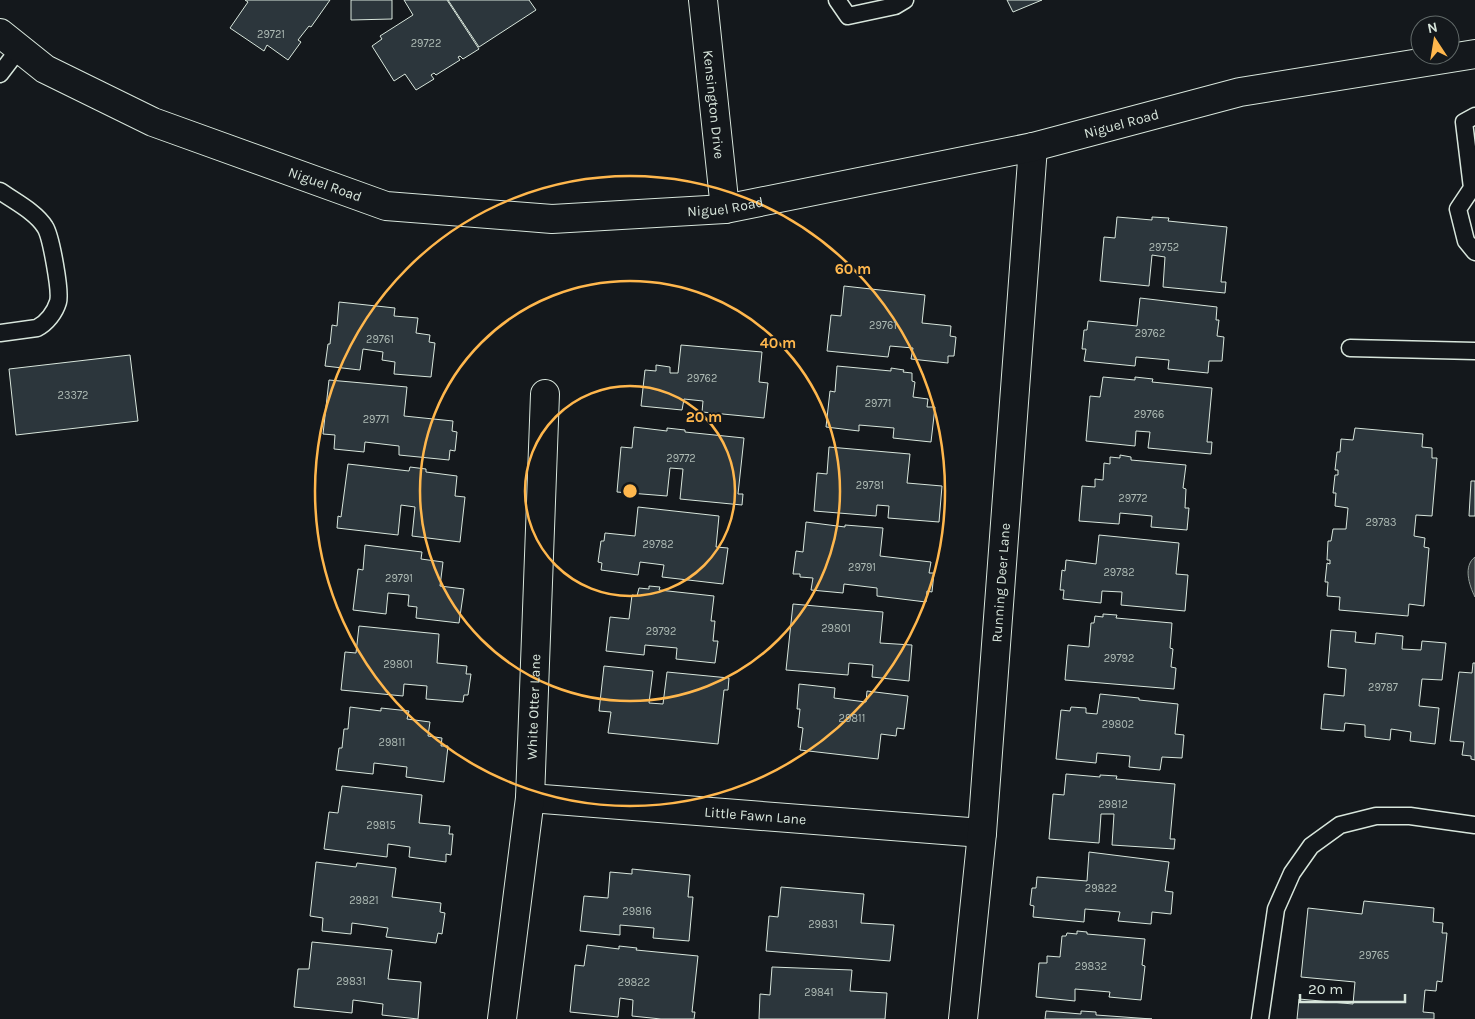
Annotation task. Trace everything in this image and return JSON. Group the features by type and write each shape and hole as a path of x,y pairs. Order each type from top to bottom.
{"street":[{"name":"Kensington Drive","path":"703,0 725,208"},
{"name":"Niguel Road","path":"10,41 45,69 153,122 386,206 552,219 725,208 1033,147 1240,92 1475,54"},
{"name":"Running Deer Lane","path":"963,1019 982,833 1033,147"},
{"name":"White Otter Lane","path":"502,1019 530,798 545,394"},
{"name":"Little Fawn Lane","path":"530,798 982,833"}],"lane":[{"path":"837,0 848,16 895,6 905,0"},
{"path":"0,74 10,41"},
{"path":"1475,116 1464,122 1472,188 1458,209 1466,241 1475,252"},
{"path":"0,191 36,217 45,226 50,236 59,300 55,310 42,326 0,333"},
{"path":"1350,348 1475,351"},
{"path":"1260,1019 1276,908 1292,873 1312,846 1340,825 1376,816 1410,816 1475,825"}],"shaded area":[{"path":"1475,557 1475,597 1469,581 1468,570 1471,561"}],"building":[{"path":"245,0 330,0 311,27 309,26 298,40 301,42 288,60 267,45 264,51 230,28 248,2"},
{"path":"351,0 392,0 392,19 351,20"},
{"path":"404,0 447,0 479,49 463,59 460,56 458,57 460,60 436,75 434,73 431,75 434,79 416,90 405,74 394,81 372,46 382,39 380,36 413,15"},
{"path":"448,0 529,0 536,10 479,47"},
{"path":"1007,0 1042,0 1013,12"},
{"path":"1117,217 1152,220 1152,217 1169,218 1168,221 1227,227 1221,282 1226,282 1225,293 1163,287 1165,257 1152,255 1149,286 1100,281 1104,237 1115,238"},
{"path":"844,286 925,295 922,323 951,326 950,336 956,337 954,356 948,356 948,363 911,359 913,348 890,346 888,357 827,351 831,315 841,316"},
{"path":"1140,298 1217,307 1216,320 1219,320 1217,336 1224,337 1222,361 1209,361 1208,373 1168,369 1169,360 1136,357 1135,366 1084,361 1086,349 1082,349 1084,330 1087,330 1088,321 1137,326"},
{"path":"339,302 395,308 394,316 418,318 416,333 430,335 429,342 435,343 431,377 394,374 395,362 382,360 383,352 363,349 360,370 325,366 332,325 337,326"},
{"path":"681,345 762,352 759,382 768,383 764,418 702,412 703,401 684,399 682,410 641,406 645,370 656,371 656,365 670,367 670,373 678,373"},
{"path":"130,355 138,421 16,435 9,369"},
{"path":"837,366 891,371 891,368 912,373 912,381 915,382 913,397 928,399 927,407 935,407 931,442 893,438 894,428 859,425 859,431 826,427 830,391 835,392"},
{"path":"1103,377 1135,380 1135,377 1153,379 1152,382 1212,388 1207,442 1212,442 1211,454 1148,448 1150,432 1136,431 1135,446 1086,441 1090,396 1100,397"},
{"path":"329,380 407,387 404,416 453,421 452,431 457,432 455,451 450,450 449,460 399,455 399,446 365,442 364,452 334,449 335,435 323,434"},
{"path":"634,427 667,431 667,428 685,430 685,432 744,438 738,494 743,494 742,505 680,499 683,469 670,468 667,496 617,492 621,447 632,448"},
{"path":"1355,428 1423,434 1422,447 1432,448 1432,458 1437,458 1432,516 1416,515 1414,536 1425,538 1424,547 1429,548 1424,606 1409,604 1408,616 1339,610 1340,597 1327,596 1328,582 1325,582 1327,563 1330,564 1330,560 1327,560 1328,541 1331,541 1333,529 1346,529 1348,508 1335,506 1336,493 1333,493 1335,475 1338,475 1338,470 1335,470 1337,452 1340,452 1341,439 1353,440"},
{"path":"829,447 910,454 907,483 942,486 939,522 888,518 889,506 877,505 876,516 814,511 817,473 827,474"},
{"path":"1120,455 1131,457 1131,460 1186,465 1183,488 1186,489 1185,508 1189,508 1187,530 1151,527 1152,516 1120,513 1119,524 1079,521 1082,486 1095,487 1095,479 1103,480 1104,463 1110,464 1110,457 1120,458"},
{"path":"348,464 409,471 410,467 426,469 426,472 457,476 455,496 465,497 460,542 412,536 415,507 401,505 398,535 337,528 338,516 341,517"},
{"path":"1471,481 1475,481 1475,516 1469,516"},
{"path":"638,507 719,516 716,547 728,548 723,584 662,577 664,565 640,562 638,575 601,570 602,563 598,562 601,541 604,541 605,533 635,536"},
{"path":"806,522 845,527 845,525 883,528 880,556 931,562 929,573 934,573 932,592 927,591 926,602 877,596 877,588 844,584 843,593 811,590 813,578 800,577 800,574 793,574 796,551 803,552"},
{"path":"1099,535 1179,543 1176,574 1188,575 1185,611 1121,605 1122,592 1102,591 1101,603 1063,599 1064,590 1060,590 1062,570 1065,571 1066,560 1096,564"},
{"path":"365,545 422,552 421,559 443,562 440,586 464,589 459,623 416,618 417,607 408,606 409,595 388,593 386,614 353,610 358,569 363,570"},
{"path":"649,586 660,587 659,590 714,596 711,621 715,621 713,641 718,641 715,663 676,659 677,648 645,645 644,655 606,651 610,617 629,619 632,595 637,596 639,588 649,589"},
{"path":"793,604 883,612 880,643 912,645 909,681 872,677 873,665 849,663 848,675 786,670"},
{"path":"1103,614 1117,615 1116,618 1172,623 1170,648 1173,649 1171,667 1176,668 1174,689 1065,680 1068,645 1089,647 1091,623 1094,623 1095,616 1103,617"},
{"path":"359,626 439,634 437,663 467,666 466,674 471,674 468,695 464,695 463,702 426,699 427,686 404,684 403,696 341,690 345,652 356,653"},
{"path":"1331,630 1356,632 1355,642 1375,644 1376,633 1403,636 1402,649 1421,650 1422,641 1446,643 1442,680 1422,679 1419,706 1439,708 1435,744 1410,741 1411,732 1391,729 1390,740 1365,737 1365,725 1345,723 1344,731 1321,729 1324,694 1344,696 1346,669 1328,667"},
{"path":"1473,663 1475,663 1475,760 1471,759 1471,756 1462,755 1464,742 1450,741 1459,672 1472,673"},
{"path":"604,666 653,671 649,703 663,704 667,672 729,678 728,690 724,690 718,744 608,733 611,712 599,711"},
{"path":"799,684 835,688 834,698 866,702 867,691 908,696 904,729 897,728 896,736 881,734 878,759 800,750 803,728 798,727 800,709 797,709"},
{"path":"1100,694 1178,704 1175,734 1184,735 1182,758 1162,757 1160,770 1129,767 1130,756 1097,753 1096,763 1056,759 1061,710 1070,711 1071,707 1086,708 1086,713 1097,714"},
{"path":"350,707 381,711 381,708 409,711 407,719 430,722 428,736 442,738 441,746 448,746 444,782 406,777 407,767 374,763 373,774 336,770 339,748 342,748 344,729 348,729"},
{"path":"1066,774 1100,777 1100,775 1117,776 1116,779 1175,784 1170,839 1175,839 1174,849 1112,845 1114,814 1101,814 1099,843 1049,839 1053,794 1064,795"},
{"path":"342,786 422,795 419,823 450,826 449,834 453,834 451,855 446,854 446,862 409,857 410,847 388,844 387,857 324,849 329,812 338,813"},
{"path":"1089,852 1169,862 1165,891 1173,892 1171,914 1152,912 1151,924 1118,921 1120,912 1085,909 1084,922 1033,917 1034,906 1030,905 1032,888 1036,888 1037,877 1087,881"},
{"path":"316,862 356,867 357,863 396,868 392,897 441,903 440,912 445,913 442,934 438,933 436,943 386,937 388,928 352,923 351,934 322,931 323,918 310,916"},
{"path":"632,869 690,875 688,897 693,897 689,941 653,938 654,928 620,925 620,935 580,931 584,896 608,898 610,872 632,874"},
{"path":"781,887 864,894 861,923 894,925 890,961 766,951 769,916 778,917"},
{"path":"1364,901 1434,908 1433,922 1443,923 1442,933 1447,933 1442,982 1437,981 1436,991 1425,990 1423,1012 1434,1013 1434,1019 1297,1019 1299,999 1353,1004 1355,982 1301,977 1308,908 1362,914"},
{"path":"1077,931 1087,932 1087,934 1145,939 1142,965 1145,966 1141,1000 1109,997 1110,992 1075,989 1075,1001 1036,997 1039,963 1047,963 1047,956 1060,957 1062,936 1066,936 1067,933 1077,934"},
{"path":"312,942 392,950 388,979 421,982 418,1019 382,1015 383,1004 353,1000 352,1013 294,1007 298,969 309,969"},
{"path":"587,945 619,949 619,946 637,948 636,950 698,956 692,1012 695,1012 694,1019 661,1019 632,1016 633,1000 620,998 618,1017 570,1012 575,965 584,966"},
{"path":"772,967 852,970 850,991 887,993 885,1019 759,1019 760,994 770,995"},
{"path":"1046,1011 1081,1014 1081,1011 1096,1012 1096,1015 1152,1019 1045,1019"}]}
